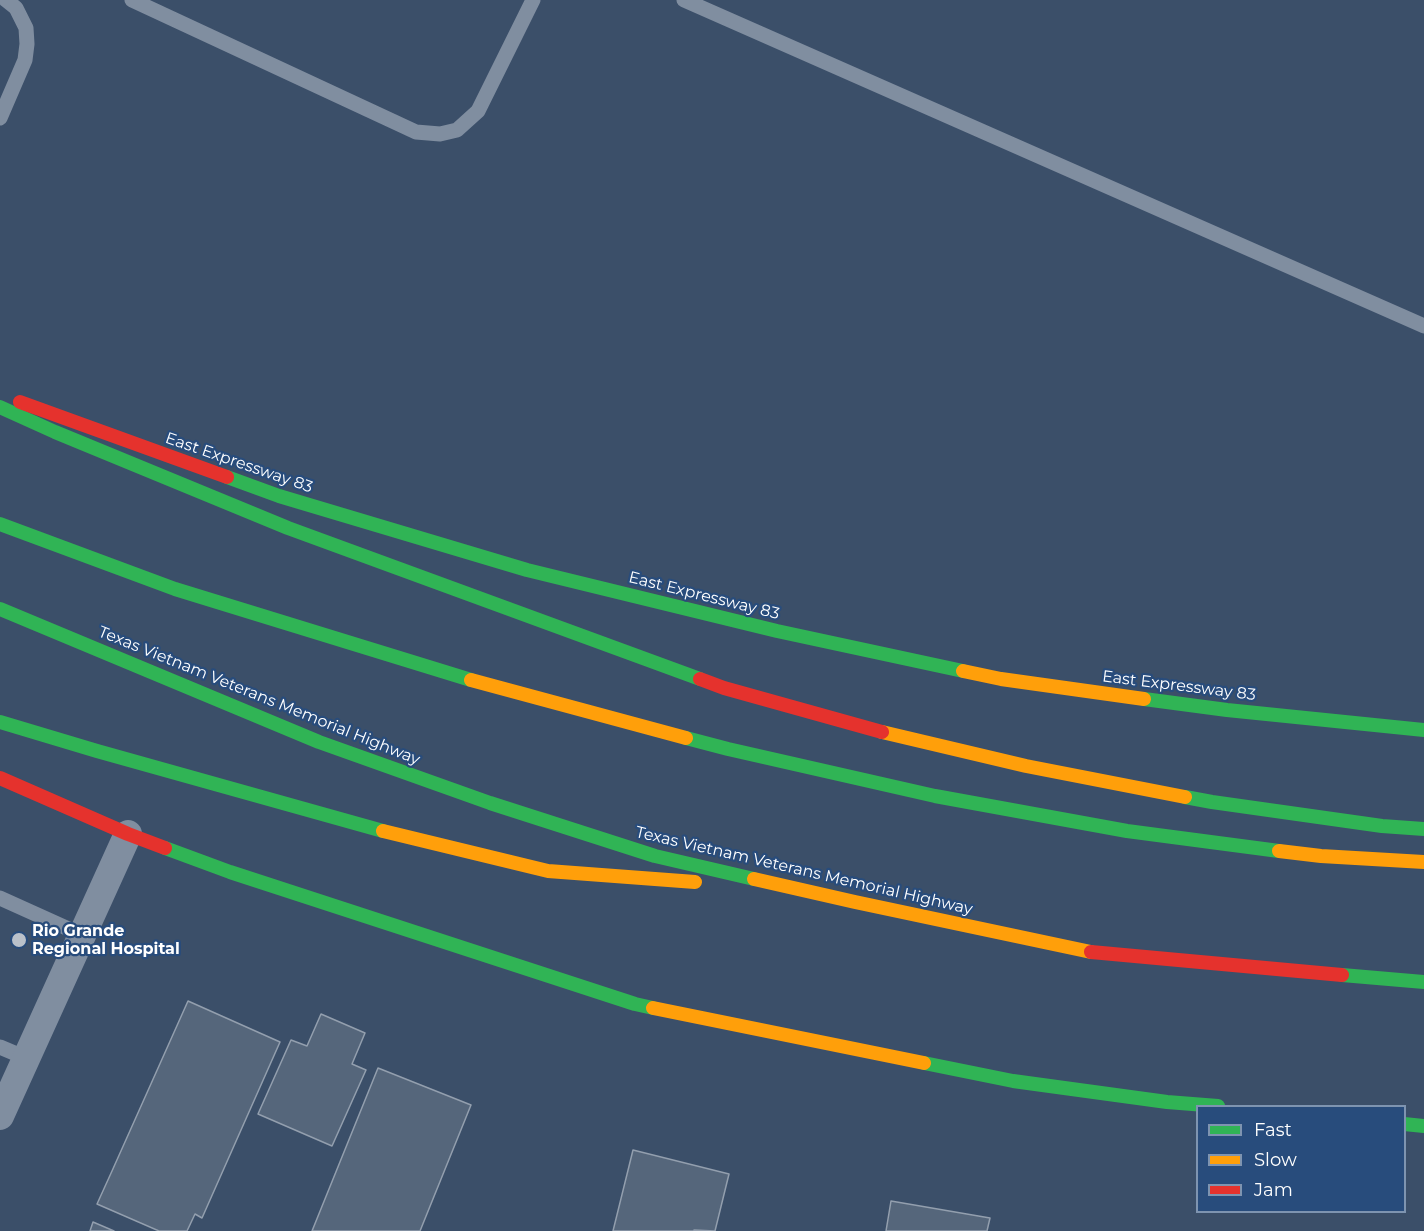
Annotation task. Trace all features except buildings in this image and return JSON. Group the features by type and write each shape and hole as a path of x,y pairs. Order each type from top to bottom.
{"main road":[{"name":"East Expressway 83","path":"0,394 279,496 526,570 777,631 1001,680 1227,710 1424,730"},
{"path":"0,406 55,432 288,528 724,688 865,728 1026,766 1212,802 1382,826 1424,829"},
{"path":"0,524 175,589 452,675 728,748 935,796 1127,831 1321,856 1424,862"},
{"name":"Texas Vietnam Veterans Memorial Highway","path":"0,609 319,742 490,803 655,856 801,890 1091,952 1424,982"},
{"path":"0,722 97,752 405,837 548,871 801,890"},
{"path":"0,778 128,834 241,876 652,1008 1013,1081 1198,1105"},
{"path":"1406,1124 1424,1126"}],"street":[{"path":"0,1116 128,834"}],"lane":[{"path":"0,118 25,60 27,44 26,28 16,8 6,0"},
{"path":"132,0 416,132 440,134 457,130 478,111 533,0"},
{"path":"684,0 1424,326"},
{"path":"0,898 82,936"},
{"path":"0,1047 26,1058"}],"traffic: fast":[{"path":"0,407 288,528 700,679"},
{"path":"227,477 279,496 527,570 777,631 963,671"},
{"path":"0,524 175,589 471,680"},
{"path":"0,609 319,742 490,803 655,856 754,879"},
{"path":"1144,699 1424,730"},
{"path":"0,722 383,831"},
{"path":"686,738 935,796 1127,831 1279,851"},
{"path":"1185,797 1382,826 1424,829"},
{"path":"165,848 230,872 653,1008"},
{"path":"1342,975 1424,982"},
{"path":"924,1063 1013,1081 1205,1105"},
{"path":"1406,1124 1424,1126"}],"traffic: slow":[{"path":"963,671 1001,679 1144,699"},
{"path":"471,680 686,738"},
{"path":"882,732 1026,766 1185,797"},
{"path":"383,831 548,871 695,882"},
{"path":"1279,851 1321,856 1424,862"},
{"path":"754,879 1091,952"},
{"path":"653,1008 924,1063"}],"traffic: jam":[{"path":"20,402 227,477"},
{"path":"700,679 724,688 882,732"},
{"path":"0,778 165,848"},
{"path":"1091,952 1342,975"}],"place":[{"name":"Rio Grande Regional Hospital","path":"19,940"}]}
